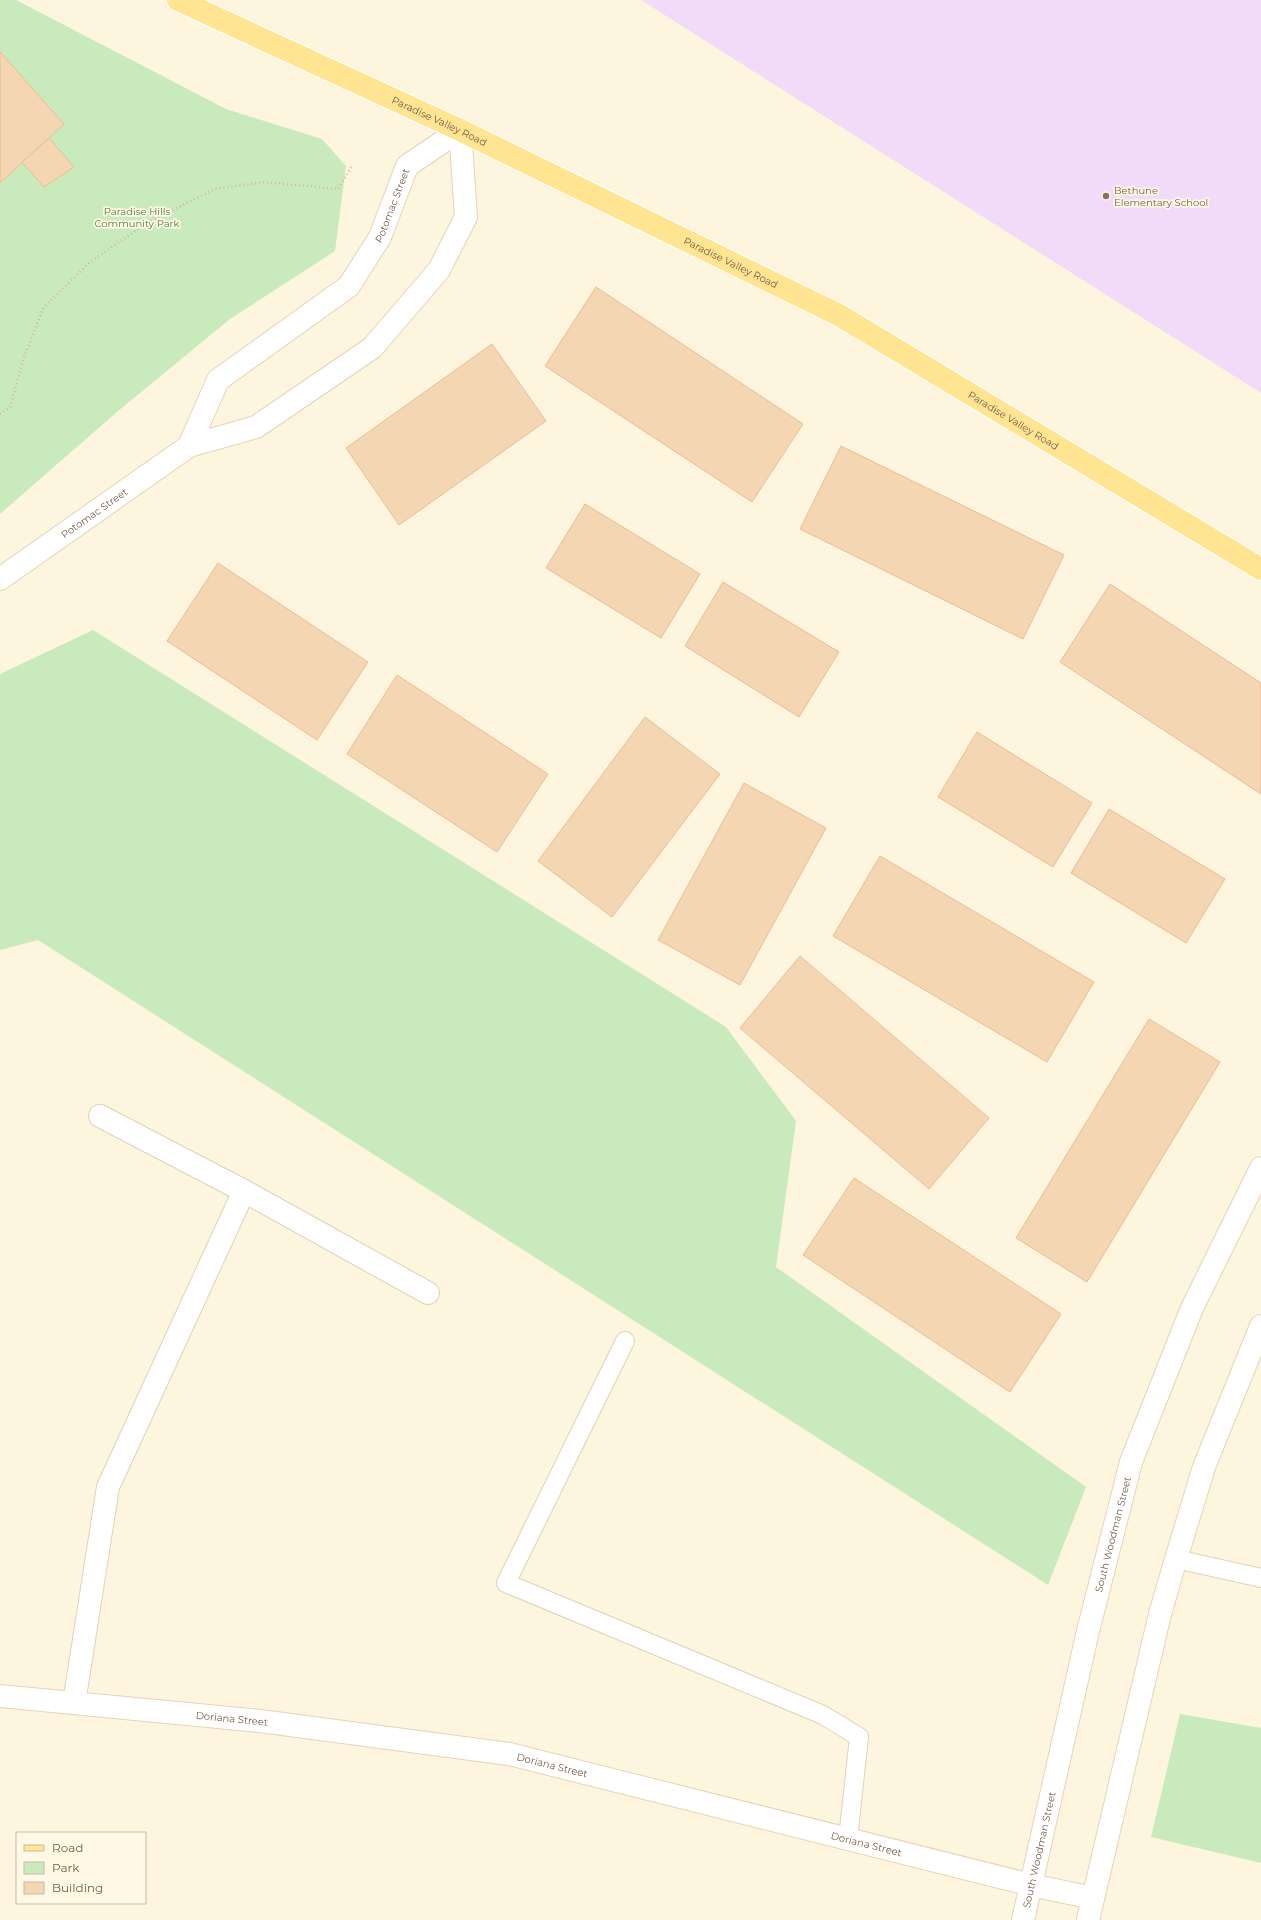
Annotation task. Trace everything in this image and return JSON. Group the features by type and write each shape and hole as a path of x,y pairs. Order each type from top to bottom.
{"main road":[{"name":"Paradise Valley Road","path":"178,0 460,130 839,315 1261,570"}],"street":[{"name":"Potomac Street","path":"189,446 218,380 349,286 380,237 407,166 460,130"},
{"name":"Potomac Street","path":"0,579 189,446 256,427 372,348 439,270 466,217 460,130"},
{"path":"100,1116 244,1191 428,1294"},
{"name":"South Woodman Street","path":"1023,1920 1088,1631 1131,1462 1192,1308 1261,1168"},
{"path":"74,1703 108,1487 244,1191"},
{"path":"1088,1920 1160,1614 1176,1559 1204,1467 1261,1326"},
{"name":"Doriana Street","path":"0,1696 260,1720 509,1754 1031,1885 1093,1898"}],"lane":[{"path":"625,1341 506,1583 823,1715 859,1736 848,1839"},
{"path":"1176,1559 1261,1578"}],"path":[{"path":"0,414 10,407 24,357 44,307 90,262 147,223 215,189 264,182 338,189 352,166"}],"shaded area":[{"name":"Bethune Elementary School","path":"641,0 1261,0 1261,393"}],"green space":[{"name":"Paradise Hills Community Park","path":"0,0 16,0 226,109 322,139 346,166 335,251 230,319 118,411 0,514"},
{"path":"93,630 726,1027 796,1121 776,1267 1086,1487 1048,1585 38,940 0,950 0,674"},
{"path":"1180,1714 1261,1728 1261,1863 1151,1837"}],"building":[{"path":"0,52 64,124 0,183"},
{"path":"49,138 74,167 44,187 22,162"},
{"path":"596,287 803,424 752,502 545,366"},
{"path":"492,344 546,421 399,525 346,448"},
{"path":"841,446 1064,555 1023,639 800,529"},
{"path":"585,504 700,574 661,638 546,568"},
{"path":"218,563 368,662 317,740 167,641"},
{"path":"723,582 839,652 799,717 685,646"},
{"path":"1110,584 1261,683 1261,794 1060,662"},
{"path":"397,675 548,774 497,852 347,754"},
{"path":"645,717 720,774 612,917 538,861"},
{"path":"977,732 1092,803 1053,867 938,797"},
{"path":"744,783 826,828 740,985 658,940"},
{"path":"1109,809 1225,879 1186,943 1071,873"},
{"path":"880,856 1094,982 1047,1062 833,936"},
{"path":"800,956 989,1118 929,1189 740,1028"},
{"path":"1149,1019 1220,1062 1087,1282 1016,1238"},
{"path":"854,1178 1061,1314 1010,1392 803,1255"}],"place":[{"name":"Bethune Elementary School","path":"1106,196"}]}
